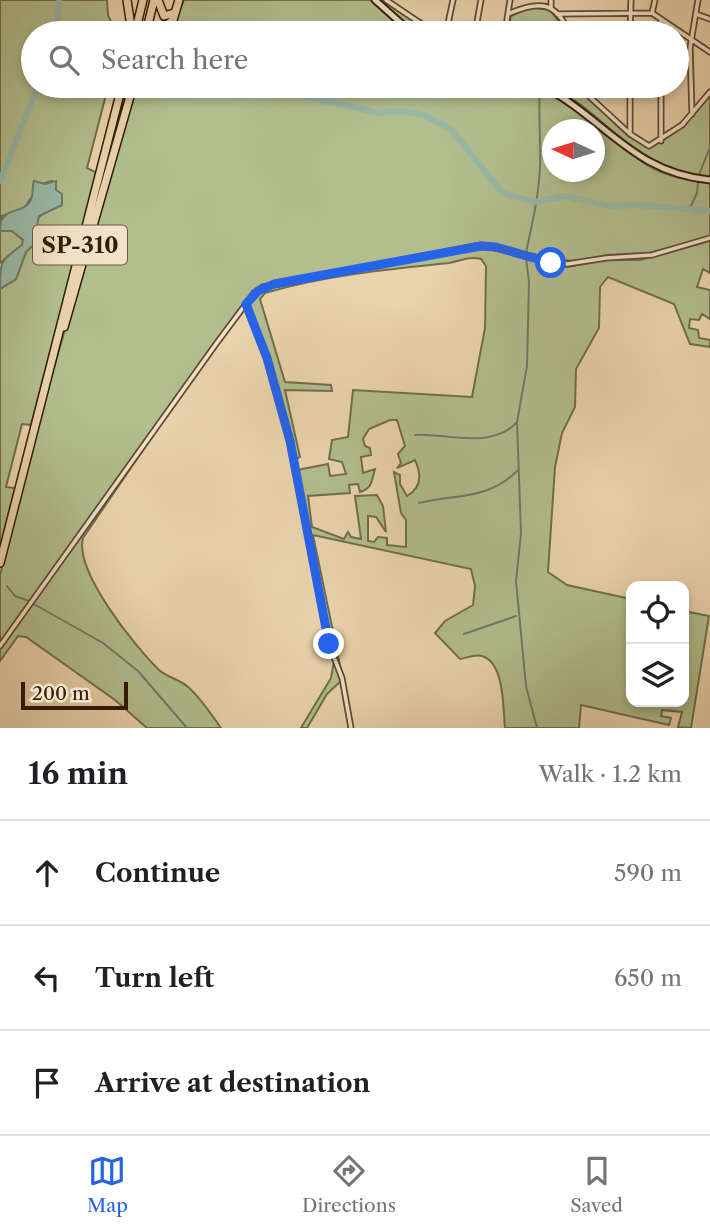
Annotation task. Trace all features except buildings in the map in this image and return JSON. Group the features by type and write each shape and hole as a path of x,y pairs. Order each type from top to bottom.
{"main road":[{"path":"132,21 128,0 142,0 137,21"},
{"path":"156,0 164,16 175,13"},
{"path":"150,21 156,0"},
{"path":"171,21 179,0"},
{"path":"375,0 399,21"},
{"name":"SP-310","path":"0,563 118,98"},
{"name":"SP-310","path":"42,400 130,98"},
{"path":"564,98 579,107 651,166 680,176 710,180"}],"street":[{"path":"386,0 417,21"},
{"path":"449,21 453,0"},
{"path":"477,21 481,0"},
{"path":"507,21 510,0"},
{"path":"551,0 551,8"},
{"path":"631,0 631,21"},
{"path":"652,13 655,0"},
{"path":"692,114 692,38 698,0"},
{"path":"508,14 528,5 551,8 562,21"},
{"path":"558,13 652,13 664,21"},
{"path":"696,14 710,19"},
{"path":"689,36 710,52"},
{"path":"591,98 630,134 649,146 661,141 692,114 710,92"},
{"path":"630,98 630,134"},
{"path":"661,98 661,141"},
{"path":"0,646 258,291 274,284 481,246 568,264 652,255 710,238"},
{"path":"246,304 267,358 290,441 305,533 351,728"}],"green space":[{"path":"0,0 107,0 111,21 21,21 21,98 105,98 87,168 97,173 31,425 22,424 6,487 15,488 0,547 0,289 16,279 26,252 33,245 37,219 54,198 52,181 41,184 24,208 2,216 0,231"},
{"path":"184,0 372,0 395,21 176,21"},
{"path":"378,0 392,5 414,21 402,21"},
{"path":"529,7 550,10 558,21 510,21 511,16"},
{"path":"710,94 710,177 669,169 653,162 605,125 605,119 598,119 570,98 588,98 628,136 649,148 676,132"},
{"path":"133,98 557,98 590,119 542,119 542,182 605,182 605,131 635,157 658,171 710,183 710,236 650,253 606,255 582,262 528,256 500,245 479,244 261,286 251,293 0,643 0,575 50,381"},
{"path":"0,231 12,231 23,240 22,245 0,263"},
{"path":"710,240 710,273 703,269 697,287 710,290 710,319 702,314 699,320 690,319 689,328 698,330 699,338 710,340 710,347 690,344 674,304 608,277 600,287 599,328 576,369 575,407 562,433 555,467 548,572 567,585 626,598 626,707 689,707 689,612 709,616 691,728 678,727 682,712 662,710 661,716 671,718 669,725 581,705 579,728 505,728 499,677 490,660 482,656 460,659 435,633 445,621 473,605 475,586 471,569 313,535 341,670 319,597 297,470 328,464 330,476 346,474 342,462 329,459 332,440 348,437 353,390 472,397 485,328 486,266 481,259 468,258 449,263 333,278 265,293 260,299 285,382 331,385 332,391 285,390 300,457 296,459 269,358 250,305 259,292 274,286 481,247 567,267 607,260 640,260","holes":["390,420 397,420 405,446 398,454 401,463 397,468 415,460 419,471 418,485 407,496 400,484 400,475 394,472 401,513 406,520 406,547 387,545 387,538 378,537 374,542 368,541 368,516 376,517 386,532 383,506 377,495 355,496 361,539 351,537 348,532 344,539 312,527 308,496 350,493 349,485 358,484 360,492 371,484 375,469 363,473 361,457 371,455 370,448 365,446 363,439 369,429"]},
{"path":"152,437 83,538 83,552 97,588 136,645 159,670 192,690 221,728 147,728 115,700 26,637 18,636 0,661 0,649"},
{"path":"334,661 341,681 327,694 307,728 301,728 331,678"}],"shaded area":[{"path":"34,181 45,184 56,181 56,190 62,194 62,205 39,216 33,245 26,252 16,279 0,289 3,262 22,245 23,240 12,231 0,231 1,221 7,214 29,203"}],"waterway":[{"path":"57,21 59,0"},
{"path":"0,181 33,98"},
{"path":"313,98 379,113 401,111 424,115 452,130 502,193 535,202 565,196 609,206 636,205 710,211"},
{"path":"526,253 539,177 539,98"},
{"path":"699,175 710,147"},
{"path":"689,210 697,193 698,181"},
{"path":"526,258 529,282 527,366 517,422 521,533 516,581 526,686 537,728"},
{"path":"415,435 482,438 507,431 517,422"},
{"path":"419,503 484,491 496,487 518,470"},
{"path":"7,586 15,596 29,601"},
{"path":"32,603 103,643 138,671 187,728"},
{"path":"464,634 516,616"}],"route":[{"path":"329,644 305,533 290,441 267,358 250,308 246,304 254,293 274,284 481,246 489,245 551,263"}]}
